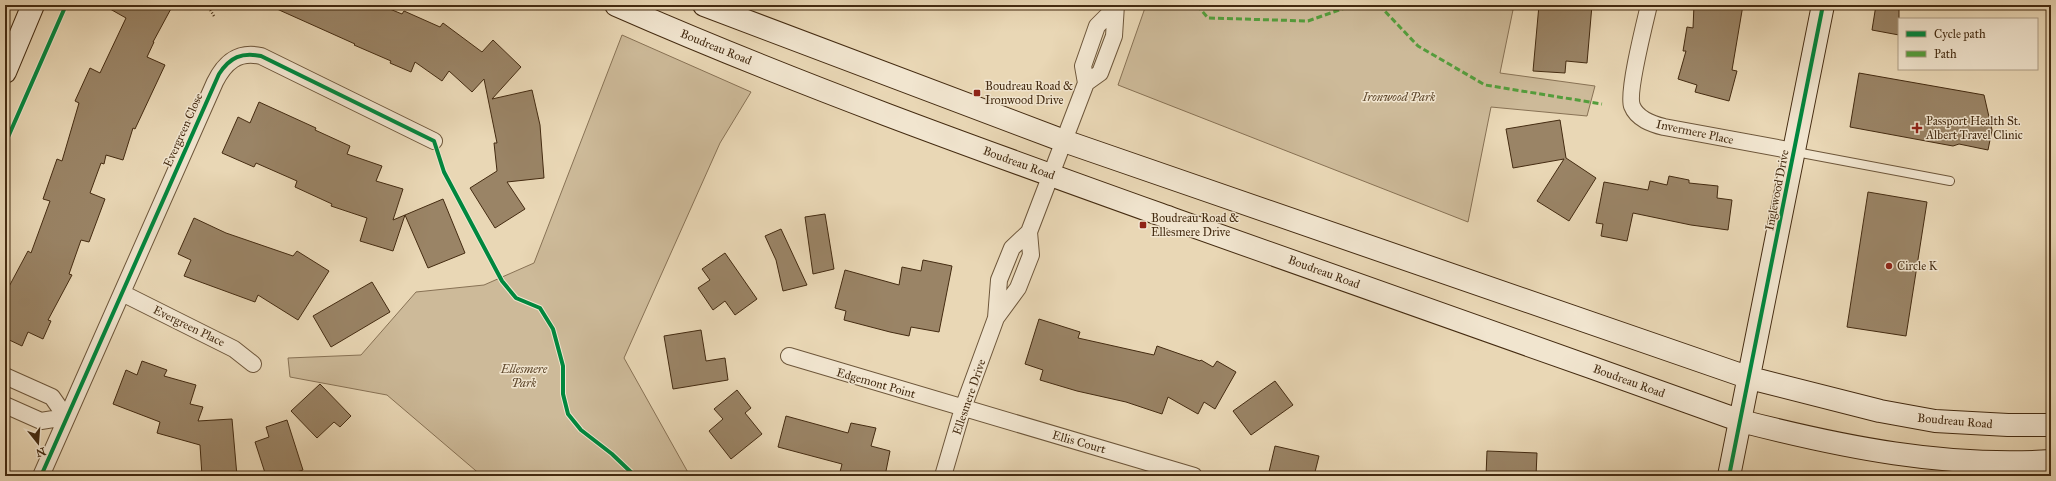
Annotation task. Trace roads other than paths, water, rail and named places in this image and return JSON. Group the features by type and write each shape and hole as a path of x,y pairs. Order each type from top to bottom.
{"main road":[{"path":"5,72 33,5"},
{"name":"Boudreau Road","path":"616,5 667,28 833,94 1050,175 1741,421 1784,432 1901,455 1999,462 2048,462"},
{"name":"Boudreau Road","path":"704,5 1064,141 1750,378 1880,411 1936,421 2008,425 2051,425"},
{"name":"Inglewood Drive","path":"1729,476 1750,378 1823,5"}],"street":[{"name":"Invermere Place","path":"1649,5 1632,90 1631,105 1639,116 1645,120 1664,127 1794,151"},
{"name":"Ellesmere Drive","path":"943,476 963,408 996,318 1018,288 1031,255 1029,232 1050,175 1086,83 1100,73 1114,36 1115,6"},
{"name":"Evergreen Close","path":"41,476 217,78 224,66 239,56 252,54 261,56 434,141"},
{"name":"Evergreen Place","path":"122,293 234,348 253,364"},
{"name":"Edgemont Point","path":"789,356 963,408"},
{"path":"5,376 52,397 66,417 41,421 5,405"},
{"name":"Ellis Court","path":"963,408 1194,476"}],"lane":[{"path":"1794,151 1950,181"}],"place":[{"name":"Boudreau Road & Ironwood Drive","path":"977,93"},
{"name":"Passport Health St. Albert Travel Clinic","path":"1917,128"},
{"name":"Boudreau Road & Ellesmere Drive","path":"1143,225"},
{"name":"Circle K","path":"1889,266"}],"park label":[{"name":"Ironwood Park","path":"1399,97"},
{"name":"Ellesmere Park","path":"524,376"}]}
